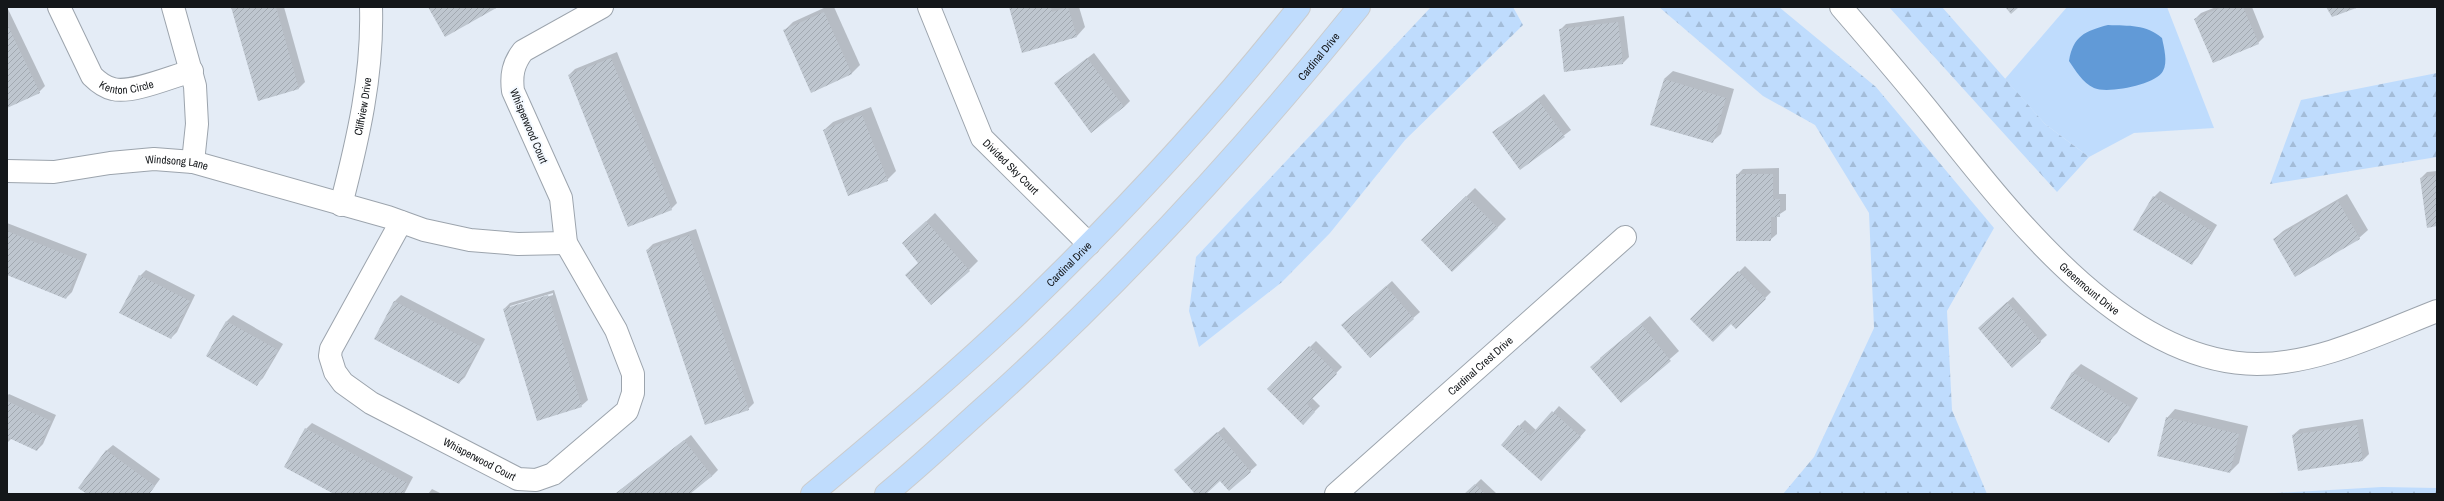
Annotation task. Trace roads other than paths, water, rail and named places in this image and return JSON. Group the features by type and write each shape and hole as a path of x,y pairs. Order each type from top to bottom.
{"main road":[{"name":"Cardinal Drive","path":"812,494 922,402 1017,315 1089,244 1195,131 1299,7"},
{"name":"Cardinal Drive","path":"886,494 1048,349 1133,267 1205,189 1359,7"}],"street":[{"name":"Kenton Circle","path":"59,7 92,76 100,84 114,90 129,89 192,71"},
{"path":"172,7 192,71 197,124 193,162"},
{"name":"Cliffview Drive","path":"341,205 356,147 368,88 372,42 371,7"},
{"name":"Whisperwood Court","path":"401,222 331,349 330,356 335,372 343,383 371,402 518,479 536,480 553,474 627,412 633,393 633,374 616,330 566,243 561,198 513,91 511,76 516,61 523,51 602,7"},
{"name":"Divided Sky Court","path":"929,7 982,138 1089,244"},
{"name":"Greenmount Drive","path":"1841,7 1883,55 2009,211 2055,258 2104,300 2154,335 2186,350 2221,360 2256,364 2292,361 2327,353 2437,311"},
{"name":"Windsong Lane","path":"7,171 54,172 110,163 154,159 193,162 341,205"},
{"path":"341,205 470,240 518,244 566,243"},
{"name":"Cardinal Crest Drive","path":"1336,494 1625,237"}],"water":[{"path":"2108,25 2143,28 2156,33 2162,38 2165,63 2163,71 2159,76 2142,84 2109,90 2094,88 2083,80 2069,61 2074,46 2077,40 2087,32"}]}
